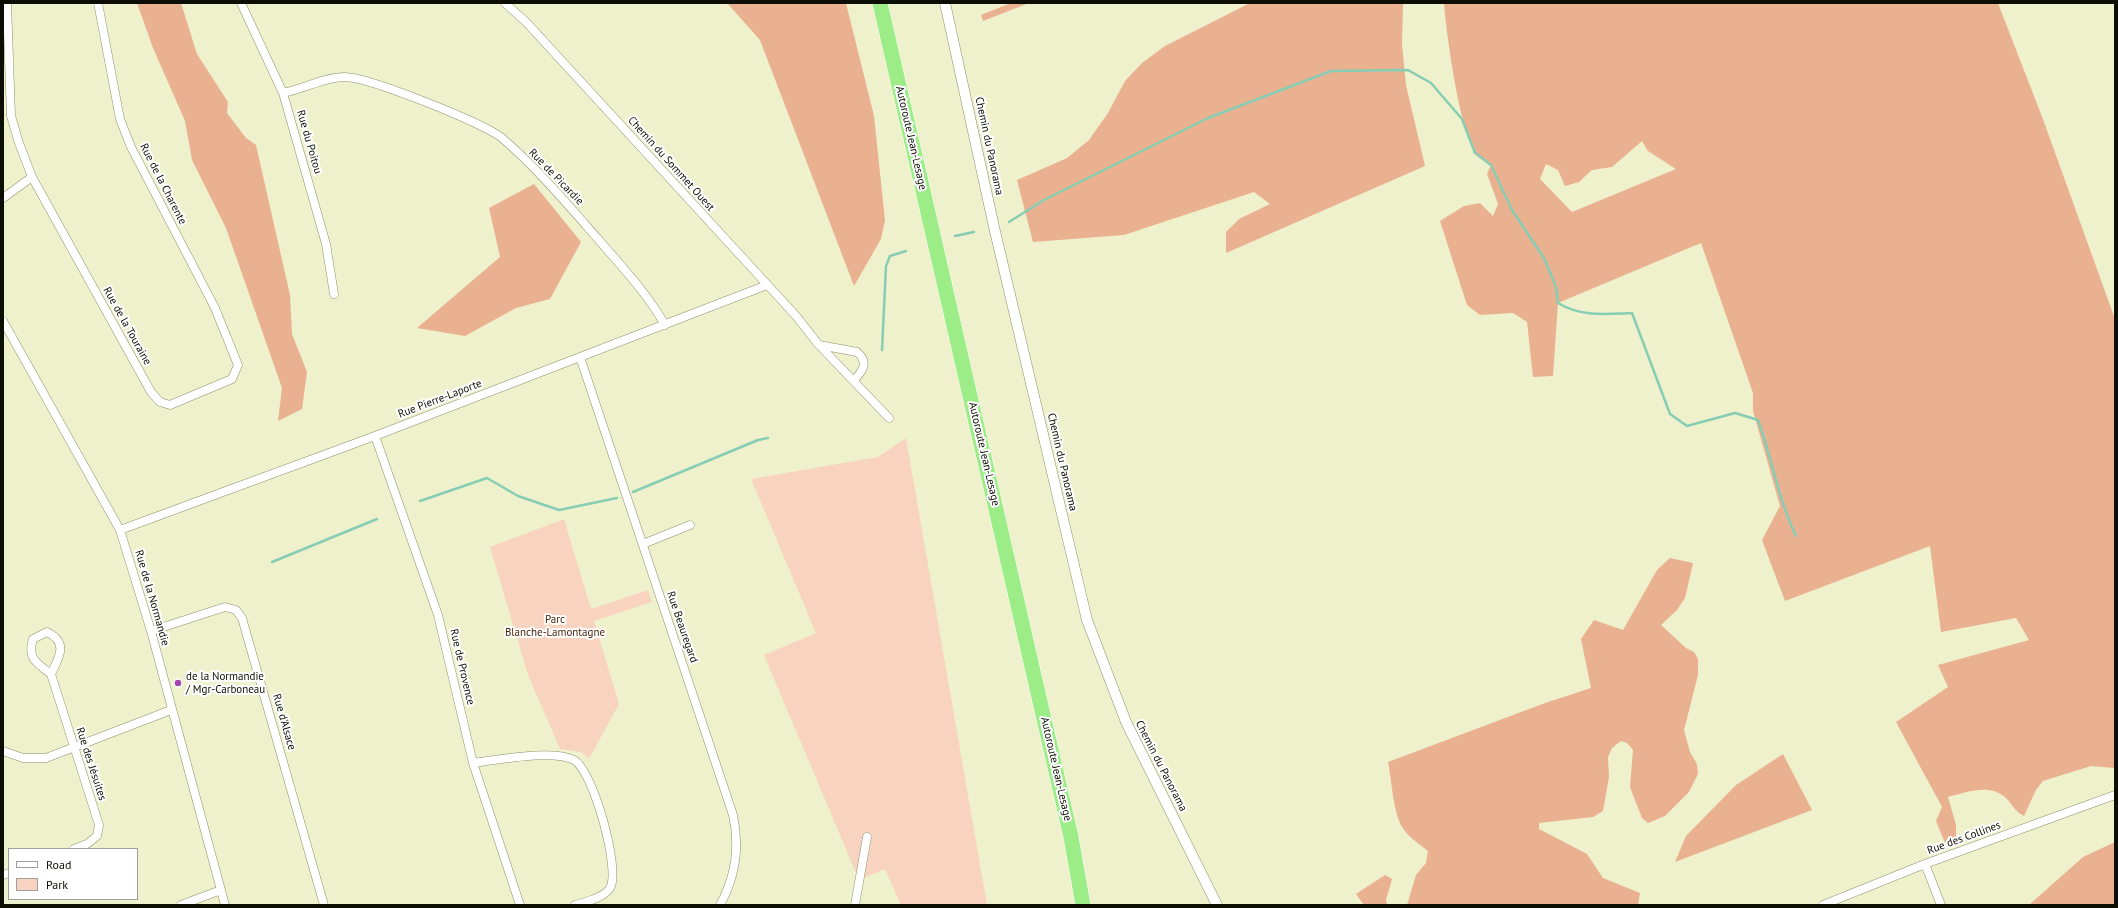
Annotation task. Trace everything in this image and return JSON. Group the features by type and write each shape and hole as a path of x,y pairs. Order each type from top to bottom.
{"highway":[{"name":"Autoroute Jean-Lesage","path":"880,3 1070,829 1083,905"}],"street":[{"name":"Rue de la Touraine","path":"7,3 12,116 19,143 32,177 156,399 165,405 170,405 232,379 238,365"},
{"name":"Rue de la Charente","path":"98,3 120,119 129,141 215,308 238,365"},
{"name":"Rue du Poitou","path":"241,3 283,93 326,244 334,294"},
{"name":"Chemin du Sommet Ouest","path":"505,3 527,23 797,317 818,344 889,418"},
{"name":"Chemin du Panorama","path":"945,3 994,227 1087,620 1126,722 1218,905"},
{"name":"Rue de Picardie","path":"283,93 328,79 345,77 370,82 482,126 501,137 567,204 647,296 665,325"},
{"path":"3,198 32,177"},
{"name":"Rue Pierre-Laporte","path":"120,530 375,436 767,285"},
{"name":"Rue de la Normandie","path":"3,320 120,530 151,631 171,710 225,905"},
{"path":"818,344 857,352 862,355 864,361 863,370 854,380"},
{"name":"Rue Beauregard","path":"580,357 733,815 737,841 735,865 729,887 720,905"},
{"name":"Rue de Provence","path":"375,436 438,615 474,763 520,905"},
{"path":"642,544 690,525"},
{"name":"Rue d'Alsace","path":"151,631 225,607 236,610 242,618 324,905"},
{"path":"47,632 59,641 61,651 51,674 40,666 31,655 30,648 33,639 47,632"},
{"name":"Rue des Jésuites","path":"51,674 73,748 99,825 97,836 88,844 77,848"},
{"path":"3,751 22,758 46,758 171,710"},
{"path":"474,763 549,755 572,759 584,769 589,779 602,821 613,868 614,879 609,889 600,896 575,905"},
{"name":"Rue des Collines","path":"1823,905 1925,864 2115,795"},
{"path":"855,905 867,837"},
{"path":"1925,864 1941,905"},
{"path":"181,905 221,890"}],"green space":[{"path":"906,438 987,905 901,905 885,869 859,880 764,655 816,633 751,479 878,457"},
{"name":"Parc Blanche-Lamontagne","path":"564,519 591,609 648,590 652,602 594,621 619,704 589,759 581,752 560,749 528,675 490,547"}],"shaded area":[{"path":"137,3 181,3 197,54 228,102 227,113 246,138 256,145 290,295 292,334 307,372 302,409 278,421 282,388 226,228 192,160 185,121 153,48"},
{"path":"727,3 846,3 874,116 885,220 881,239 854,286 760,40"},
{"path":"1011,3 1029,3 983,21 981,15"},
{"path":"1250,3 1403,3 1402,44 1406,85 1425,166 1226,253 1226,232 1239,219 1270,204 1254,192 1124,235 1033,242 1017,180 1067,158 1089,140 1108,113 1125,81 1142,63 1165,46"},
{"path":"1444,3 1998,3 2044,122 2115,319 2115,768 2091,766 2043,781 2036,790 2024,816 2016,811 2000,793 1993,791 1978,790 1948,797 1956,825 1956,844 1945,843 1936,821 1942,807 1896,722 1948,687 1938,665 2029,640 2016,618 1941,632 1930,546 1785,601 1762,540 1780,506 1753,411 1753,393 1701,243 1558,303 1553,376 1533,377 1527,322 1513,313 1480,315 1467,305 1440,221 1464,206 1480,203 1493,216 1498,204 1487,174 1491,165 1476,153 1470,142 1459,105","holes":["1642,141 1648,151 1676,169 1572,212 1540,179 1546,164 1558,170 1565,186 1579,182 1592,170 1612,167"]},
{"path":"534,184 581,242 550,299 516,308 465,336 417,328 500,257 489,208"},
{"path":"1670,558 1693,563 1685,598 1677,610 1661,625 1686,648 1694,652 1698,659 1698,675 1684,730 1690,752 1697,764 1698,774 1689,792 1665,816 1648,823 1642,818 1630,787 1633,750 1627,743 1621,741 1612,748 1608,757 1609,777 1603,811 1593,817 1539,823 1539,829 1587,854 1603,878 1640,893 1638,905 1407,905 1416,875 1426,863 1428,851 1410,837 1401,825 1395,808 1388,762 1545,703 1591,688 1581,639 1594,620 1623,630 1657,570"},
{"path":"1783,754 1812,810 1675,862 1686,836 1736,785"},
{"path":"2115,842 2115,905 2029,905 2083,857"},
{"path":"1385,875 1392,879 1386,900 1387,905 1364,905 1356,894"}],"waterway":[{"path":"1009,222 1044,200 1208,118 1331,71 1408,70 1431,83 1462,119 1475,153 1491,165 1512,210 1545,260 1556,287 1558,303 1575,311 1584,313 1632,313 1670,414 1687,426 1735,413 1758,420 1784,508 1796,536"},
{"path":"955,236 974,232"},
{"path":"882,350 886,266 890,256 906,251"},
{"path":"633,492 758,440 768,438"},
{"path":"420,501 487,478 518,496 559,510 617,498"},
{"path":"272,562 377,519"}],"place":[{"name":"de la Normandie / Mgr-Carboneau","path":"178,683"}]}
